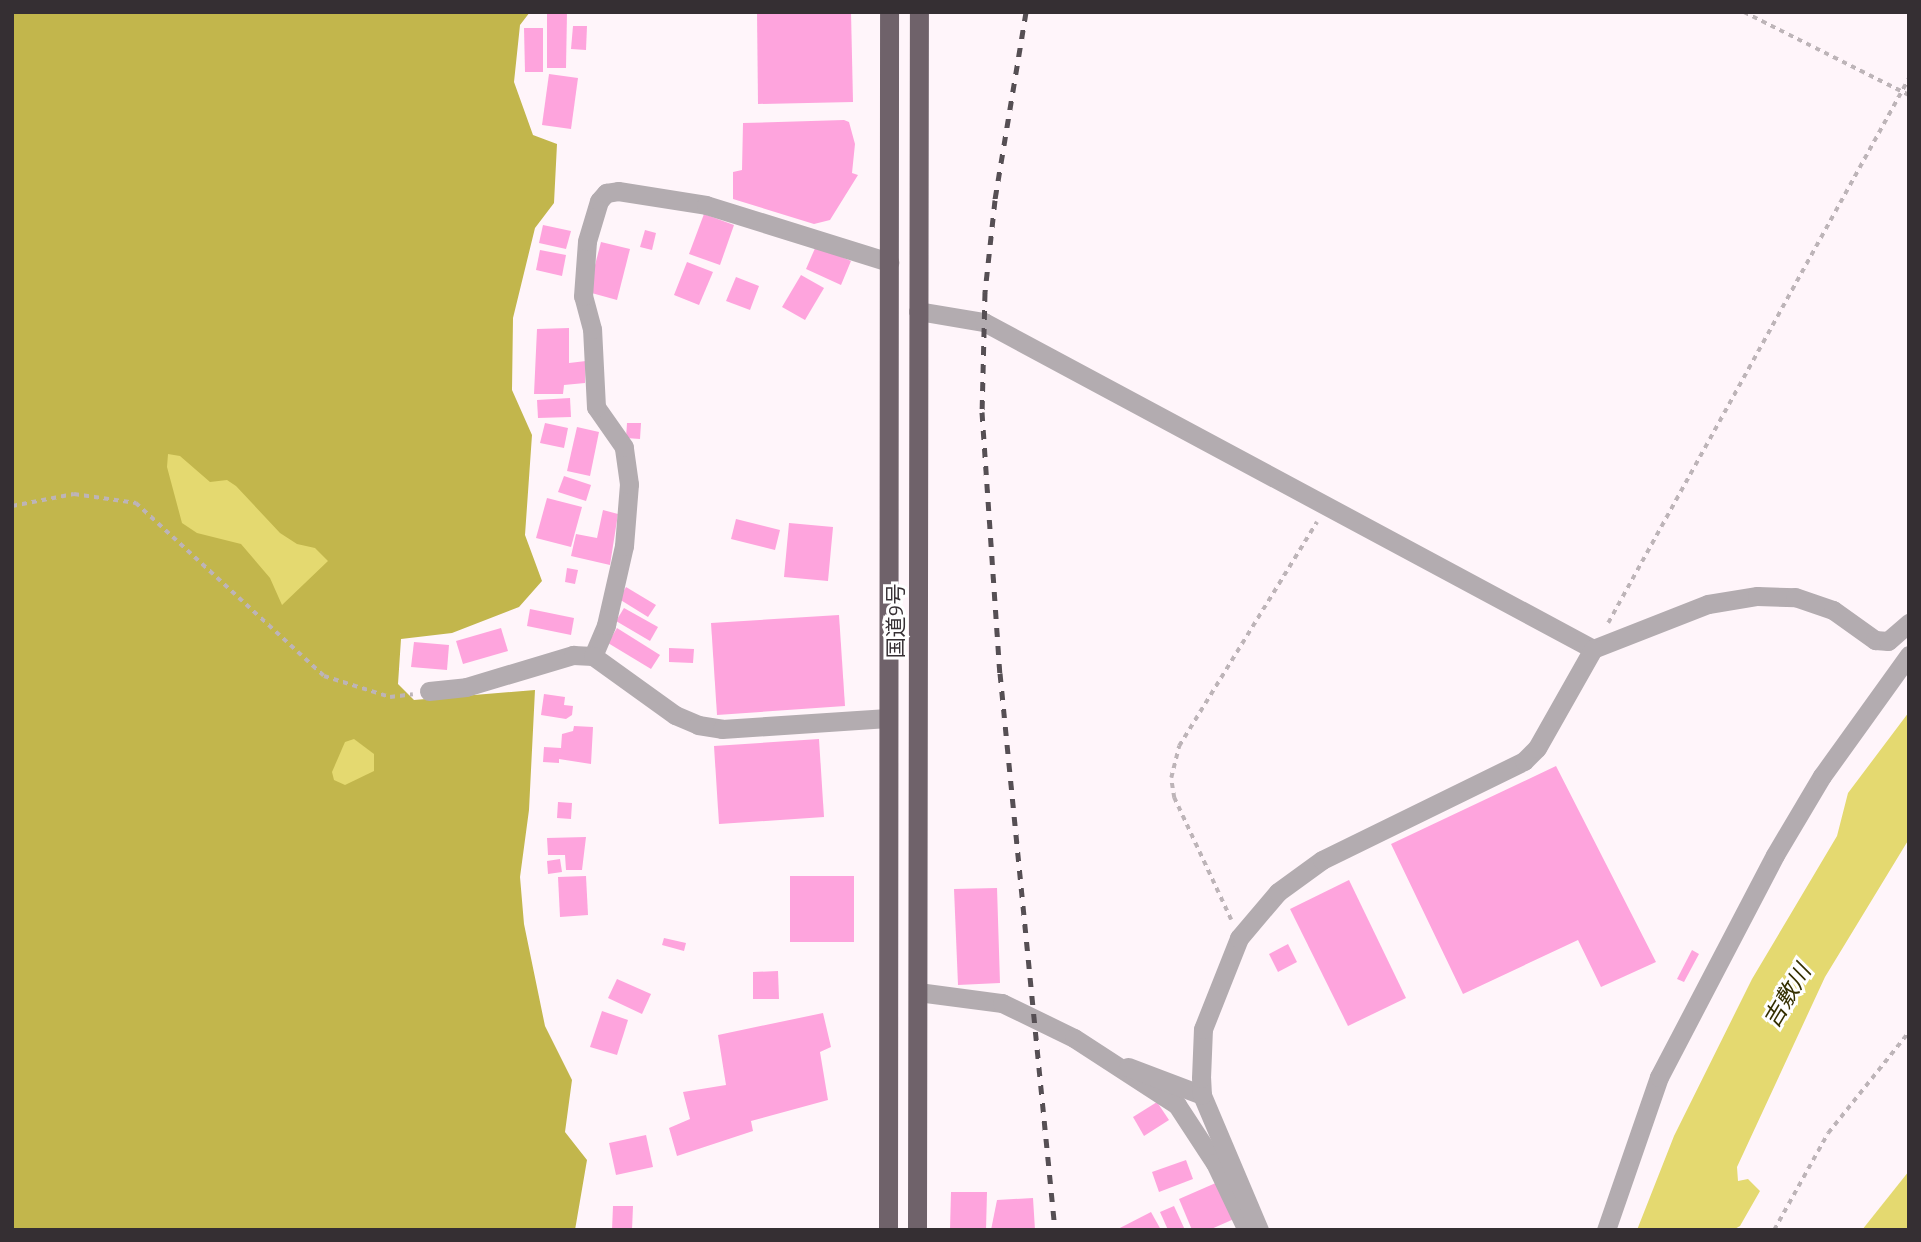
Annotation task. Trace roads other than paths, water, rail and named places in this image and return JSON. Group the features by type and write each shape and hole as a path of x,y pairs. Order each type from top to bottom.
{"highway":[{"name":"国道9号","path":"888,1230 889,12"},
{"name":"国道9号","path":"917,1230 919,12"}],"street":[{"path":"593,656 606,625 624,546 629,484 624,447 596,407 592,329 583,296 587,241 599,201 606,193 618,191 706,205 889,262"},
{"path":"918,311 984,322 1593,649"},
{"path":"1259,1230 1202,1096 1203,1029 1239,938 1278,892 1322,860 1524,761 1537,748 1593,649 1708,604 1757,596 1795,597 1833,610 1875,640 1888,641 1909,623"},
{"path":"429,691 466,687 573,654 593,656 675,715 698,725 722,729 888,718"},
{"path":"1606,1230 1659,1077 1719,961 1822,776 1909,655"},
{"path":"918,992 1002,1003 1074,1038 1177,1105 1193,1125 1247,1230"},
{"path":"1116,1067 1134,1067 1202,1096"}],"water":[{"path":"168,454 180,456 210,482 227,480 236,486 280,533 297,544 315,548 328,561 282,605 270,578 241,544 197,533 182,523 167,467"},
{"name":"吉敷川","path":"1909,712 1909,839 1825,977 1737,1167 1738,1181 1748,1179 1760,1191 1740,1226 1733,1230 1637,1230 1674,1136 1752,979 1837,836 1848,793"},
{"path":"354,739 374,754 374,771 345,785 334,780 332,772 345,742"},
{"path":"1909,1171 1909,1230 1862,1230"}],"railway":[{"path":"1026,12 995,200 985,292 982,412 1000,673 1055,1230"}]}
